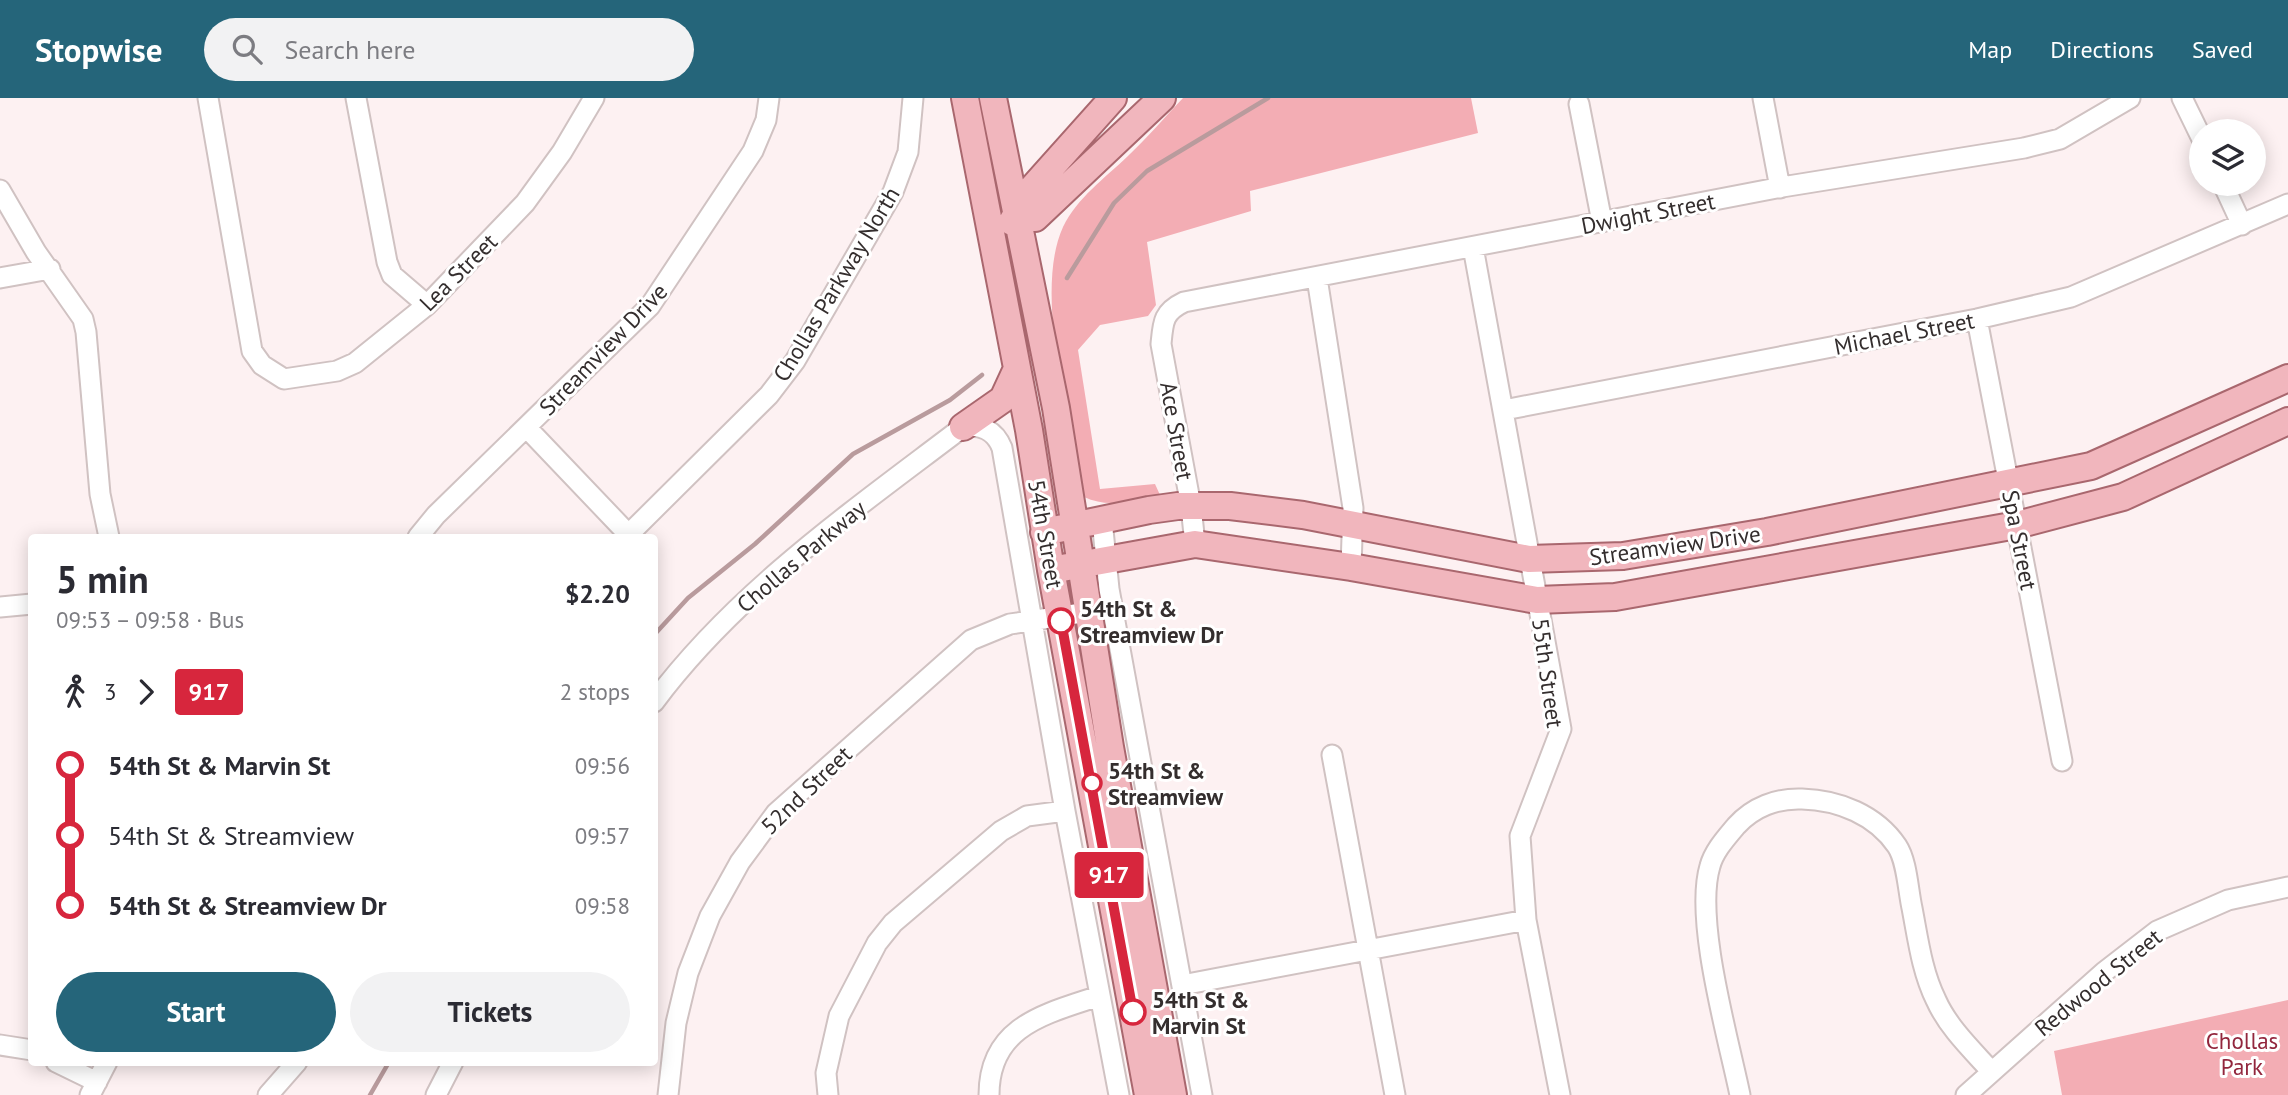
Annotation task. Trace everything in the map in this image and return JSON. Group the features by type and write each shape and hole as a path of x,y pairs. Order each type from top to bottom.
{"main road":[{"name":"54th Street","path":"965,98 1015,373 1029,430 1051,570 1047,618 1148,1095"},
{"name":"54th Street","path":"993,98 1056,408 1088,612 1173,1095"},
{"path":"994,254 1029,192 1113,98"},
{"path":"1016,216 1035,219 1162,98"},
{"path":"1001,142 1018,163 1024,164 1047,160 1067,148"},
{"path":"963,427 1003,399 1015,373"},
{"name":"Streamview Drive","path":"1044,532 1149,510 1191,506 1255,508 1529,559 1623,555 1767,532 2109,461 2288,378"},
{"name":"Streamview Drive","path":"1051,570 1195,544 1351,567 1537,600 1615,597 2017,525 2123,497 2288,421"}],"street":[{"name":"Lea Street","path":"208,98 252,351 262,365 284,379 337,371 355,363 428,305 525,203 558,159 594,98"},
{"path":"356,98 387,262 392,275 428,305"},
{"name":"Streamview Drive","path":"421,534 650,306 668,284 758,142 769,98"},
{"name":"Chollas Parkway North","path":"629,534 769,396 794,361 893,192 908,152 913,98"},
{"path":"1763,98 1780,188"},
{"name":"Dwight Street","path":"1163,319 1169,309 1184,302 1780,188 2060,139 2130,98"},
{"path":"2182,98 2192,119"},
{"path":"1579,104 1602,222"},
{"path":"0,190 36,253 50,269 83,319 100,494 108,534"},
{"path":"2228,196 2242,225"},
{"name":"Michael Street","path":"1504,410 1977,319 2071,297 2288,204"},
{"name":"55th Street","path":"1473,247 1561,729 1520,836 1526,920 1560,1095"},
{"path":"0,278 50,269"},
{"path":"1317,278 1354,526 1351,567"},
{"name":"Ace Street","path":"1163,319 1161,344 1191,506 1195,544"},
{"name":"Spa Street","path":"1977,319 2062,761"},
{"path":"963,427 985,428 996,436 1002,447 1047,618 1065,811 1119,1095"},
{"name":"Chollas Parkway","path":"658,697 721,625 749,598 841,520 963,427"},
{"path":"526,428 625,534"},
{"path":"1102,520 1109,589 1202,1095"},
{"path":"0,607 28,604"},
{"name":"52nd Street","path":"668,1095 676,1023 692,963 724,888 757,836 776,813 971,640 997,627 1088,612"},
{"path":"1332,755 1395,1095"},
{"path":"1740,1095 1706,925 1705,892 1710,864 1723,841 1744,817 1758,807 1791,799 1823,800 1856,811 1881,827 1899,849 1923,961 1936,1000 1950,1024 1991,1071"},
{"path":"828,1095 826,1073 839,1016 877,943 893,923 1001,831 1027,816 1065,811"},
{"name":"Redwood Street","path":"1966,1095 2104,972 2157,931 2228,900 2288,887"},
{"path":"1182,985 1526,920"},
{"path":"989,1095 994,1063 1013,1033 1035,1018 1099,996"},
{"path":"0,1045 28,1049"},
{"path":"62,1066 93,1088 105,1066"},
{"path":"268,1095 293,1066"},
{"path":"436,1095 451,1066"}],"green space":[{"path":"1183,98 1471,98 1478,133 1250,191 1251,211 1147,242 1156,305 1148,316 1100,325 1078,350 1100,489 1155,484 1160,495 1112,503 1093,501 1084,497 1057,360 1052,287 1055,254 1063,227 1076,206"},
{"name":"Chollas Park","path":"2288,1000 2288,1095 2062,1095 2054,1051"}],"waterway":[{"path":"1067,278 1114,203 1147,171 1268,98"},
{"path":"658,631 688,598 755,544 853,454 950,400 982,375"},
{"path":"370,1095 387,1066"}],"bus line":[{"name":"917","path":"1061,621 1133,1012"}],"place":[{"name":"54th St & Streamview Dr","path":"1061,621"},
{"name":"54th St & Streamview","path":"1092,783"},
{"name":"54th St & Marvin St","path":"1133,1012"}]}
